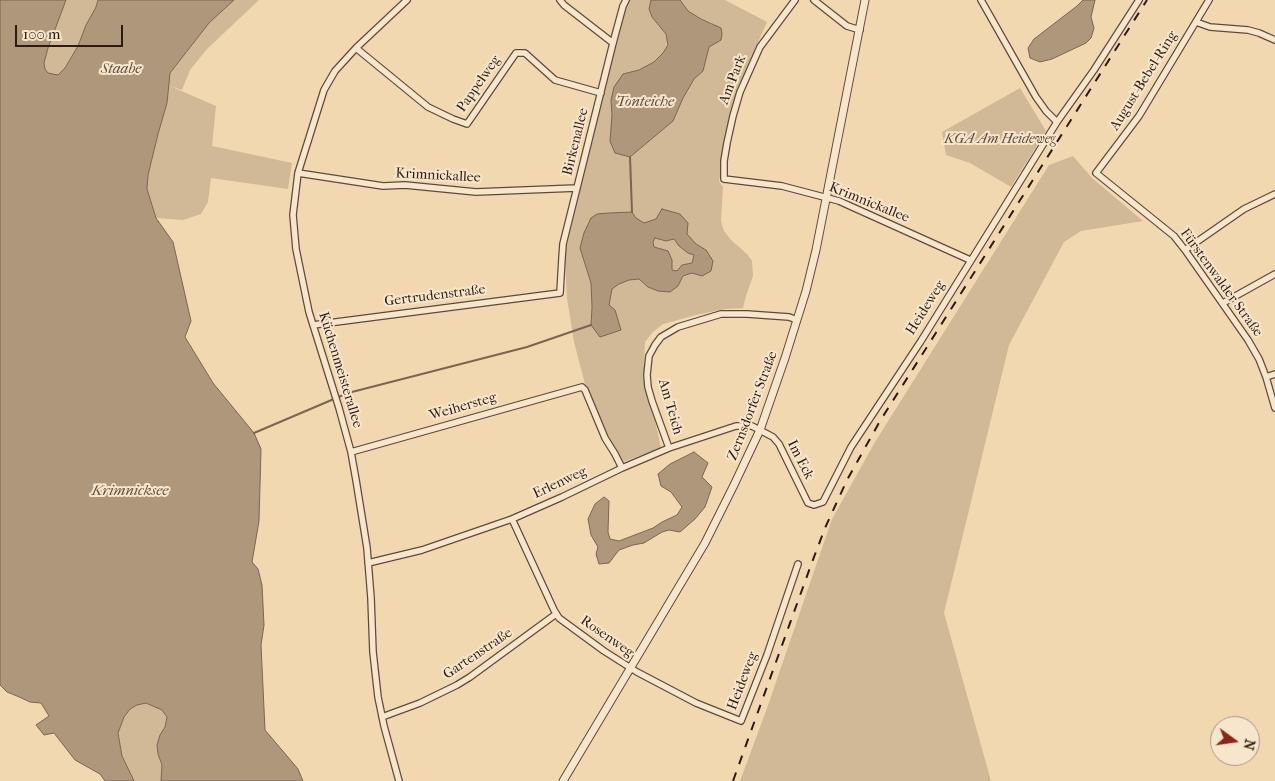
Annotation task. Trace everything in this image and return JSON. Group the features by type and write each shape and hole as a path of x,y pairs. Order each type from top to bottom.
{"street":[{"name":"Küchenmeisterallee","path":"399,781 382,716 373,652 367,548 351,452 309,312 296,249 293,215 298,172 324,90 335,71 356,48 407,0"},
{"path":"560,0 613,43"},
{"name":"Birkenallee","path":"560,293 564,244 613,43 626,0"},
{"name":"Am Park","path":"724,179 727,143 740,92 760,47 795,0"},
{"path":"814,0 847,26 860,30"},
{"name":"Zernsdorfer Straße","path":"562,781 705,542 760,430 786,358 806,291 827,198 865,0"},
{"path":"981,0 1036,97 1057,122"},
{"name":"Heideweg","path":"814,505 823,502 851,447 916,348 1057,122 1094,70 1139,0"},
{"name":"August-Bebel-Ring","path":"1096,173 1140,116 1210,0"},
{"path":"1196,22 1210,27 1248,30 1275,40"},
{"name":"Pappelweg","path":"356,48 428,107 468,124 516,53 525,53 555,80 601,93"},
{"name":"Krimnickallee","path":"298,172 383,186 405,185 476,192 577,188"},
{"name":"Fürstenwalder Straße","path":"1096,173 1174,236 1185,250 1223,303 1259,359 1275,408"},
{"name":"Krimnickallee","path":"724,179 782,186 827,198 845,204 970,260"},
{"path":"1185,250 1244,209 1275,194"},
{"path":"1223,303 1275,274"},
{"name":"Gertrudenstraße","path":"313,325 560,293"},
{"name":"Am Teich","path":"669,448 648,387 648,356 661,337 678,327 721,314 789,317 797,320"},
{"path":"1266,377 1275,374"},
{"name":"Weihersteg","path":"351,452 582,387 585,390 605,438 622,468"},
{"name":"Erlenweg","path":"368,563 422,550 512,519 622,468 669,448 716,432 736,426 752,426 760,430"},
{"name":"Im Eck","path":"760,430 770,435 779,444 808,502 814,505"},
{"name":"Rosenweg","path":"512,519 559,618 630,668 696,703 741,721"},
{"name":"Heideweg","path":"741,721 767,654 798,564"},
{"name":"Gartenstraße","path":"382,716 420,703 457,685 556,614"}],"green space":[{"path":"66,0 98,0 78,46 65,68 58,75 53,75 45,69 44,63"},
{"path":"234,0 259,0 207,49 190,70 182,90 170,86 216,106 212,146 292,163 288,189 211,178 208,202 201,214 183,220 156,218 147,189 148,175 167,103 170,73 209,23"},
{"path":"630,0 651,0 649,10 652,17 666,34 668,45 654,62 639,70 623,74 611,100 612,115 630,157 673,121 694,79 703,71 712,23 688,11 680,0 725,0 767,22 738,87 719,181 723,187 721,221 724,231 752,261 753,276 743,308 725,309 663,324 645,342 644,364 661,448 620,463 586,388 574,342 567,298 565,253 626,8","holes":["632,212 643,223 656,219 687,234 696,244 706,250 692,273 683,277 678,286 658,291 648,287 639,279 619,284 612,289 609,305 591,325 591,283 580,248"]},
{"name":"KGA Am Heideweg","path":"1020,88 1046,131 1011,187 970,163 946,155 942,132"},
{"path":"1073,156 1092,178 1143,221 1081,231 1064,242 1009,345 944,613 991,781 740,781 832,519 875,442 1049,165"},
{"path":"655,238 666,241 674,239 679,246 694,255 692,263 682,265 677,271 672,270 672,260 654,247 653,242"},
{"path":"146,703 162,710 167,717 165,727 160,735 158,754 162,765 161,781 134,781 122,756 118,733 124,717 130,709"}],"water":[{"name":"Krimnicksee","path":"0,0 66,0 44,63 48,73 58,75 65,68 78,46 98,0 234,0 209,23 170,73 167,103 148,175 147,189 156,218 173,242 191,321 185,337 213,383 254,433 261,449 259,521 252,562 258,569 262,585 264,625 261,645 265,730 298,769 303,781 161,781 162,765 157,745 167,717 162,710 146,703 130,709 124,717 118,733 122,756 134,781 105,781 100,774 75,760 54,733 44,735 36,725 49,716 41,703 30,702 7,692 0,685"},
{"name":"Tonteiche","path":"651,0 680,0 688,11 721,28 722,34 721,40 709,47 703,71 694,79 673,121 630,157 615,153 610,141 611,100 614,87 623,74 639,70 654,62 668,45 666,34 652,17 649,9"},
{"path":"1083,0 1095,0 1091,17 1094,28 1091,38 1086,43 1052,59 1040,62 1030,58 1028,48 1034,39"},
{"path":"662,209 680,214 688,223 687,234 696,244 706,250 713,261 711,271 702,276 692,273 683,276 678,286 670,292 658,291 648,287 639,279 619,284 612,289 609,305 615,310 621,330 600,337 591,325 591,283 580,248 591,218 597,214 632,212 636,218 644,223 656,219","holes":["655,238 666,241 674,239 679,246 694,255 692,263 682,265 677,271 672,270 672,260 668,251 654,247 653,242"]},
{"path":"694,452 708,463 702,477 712,487 705,507 695,519 680,532 669,530 662,532 644,543 619,550 609,563 599,564 596,554 598,547 591,535 588,519 595,504 604,497 609,501 608,532 610,539 619,541 653,528 677,515 682,507 671,492 661,486 658,474 670,464"}],"waterway":[{"path":"630,157 632,212"},
{"path":"254,433 348,393 527,347 591,325"}],"railway":[{"path":"733,781 825,528 847,480 880,421 1147,0"}],"water label":[{"name":"Staabe","path":"121,69"}]}
